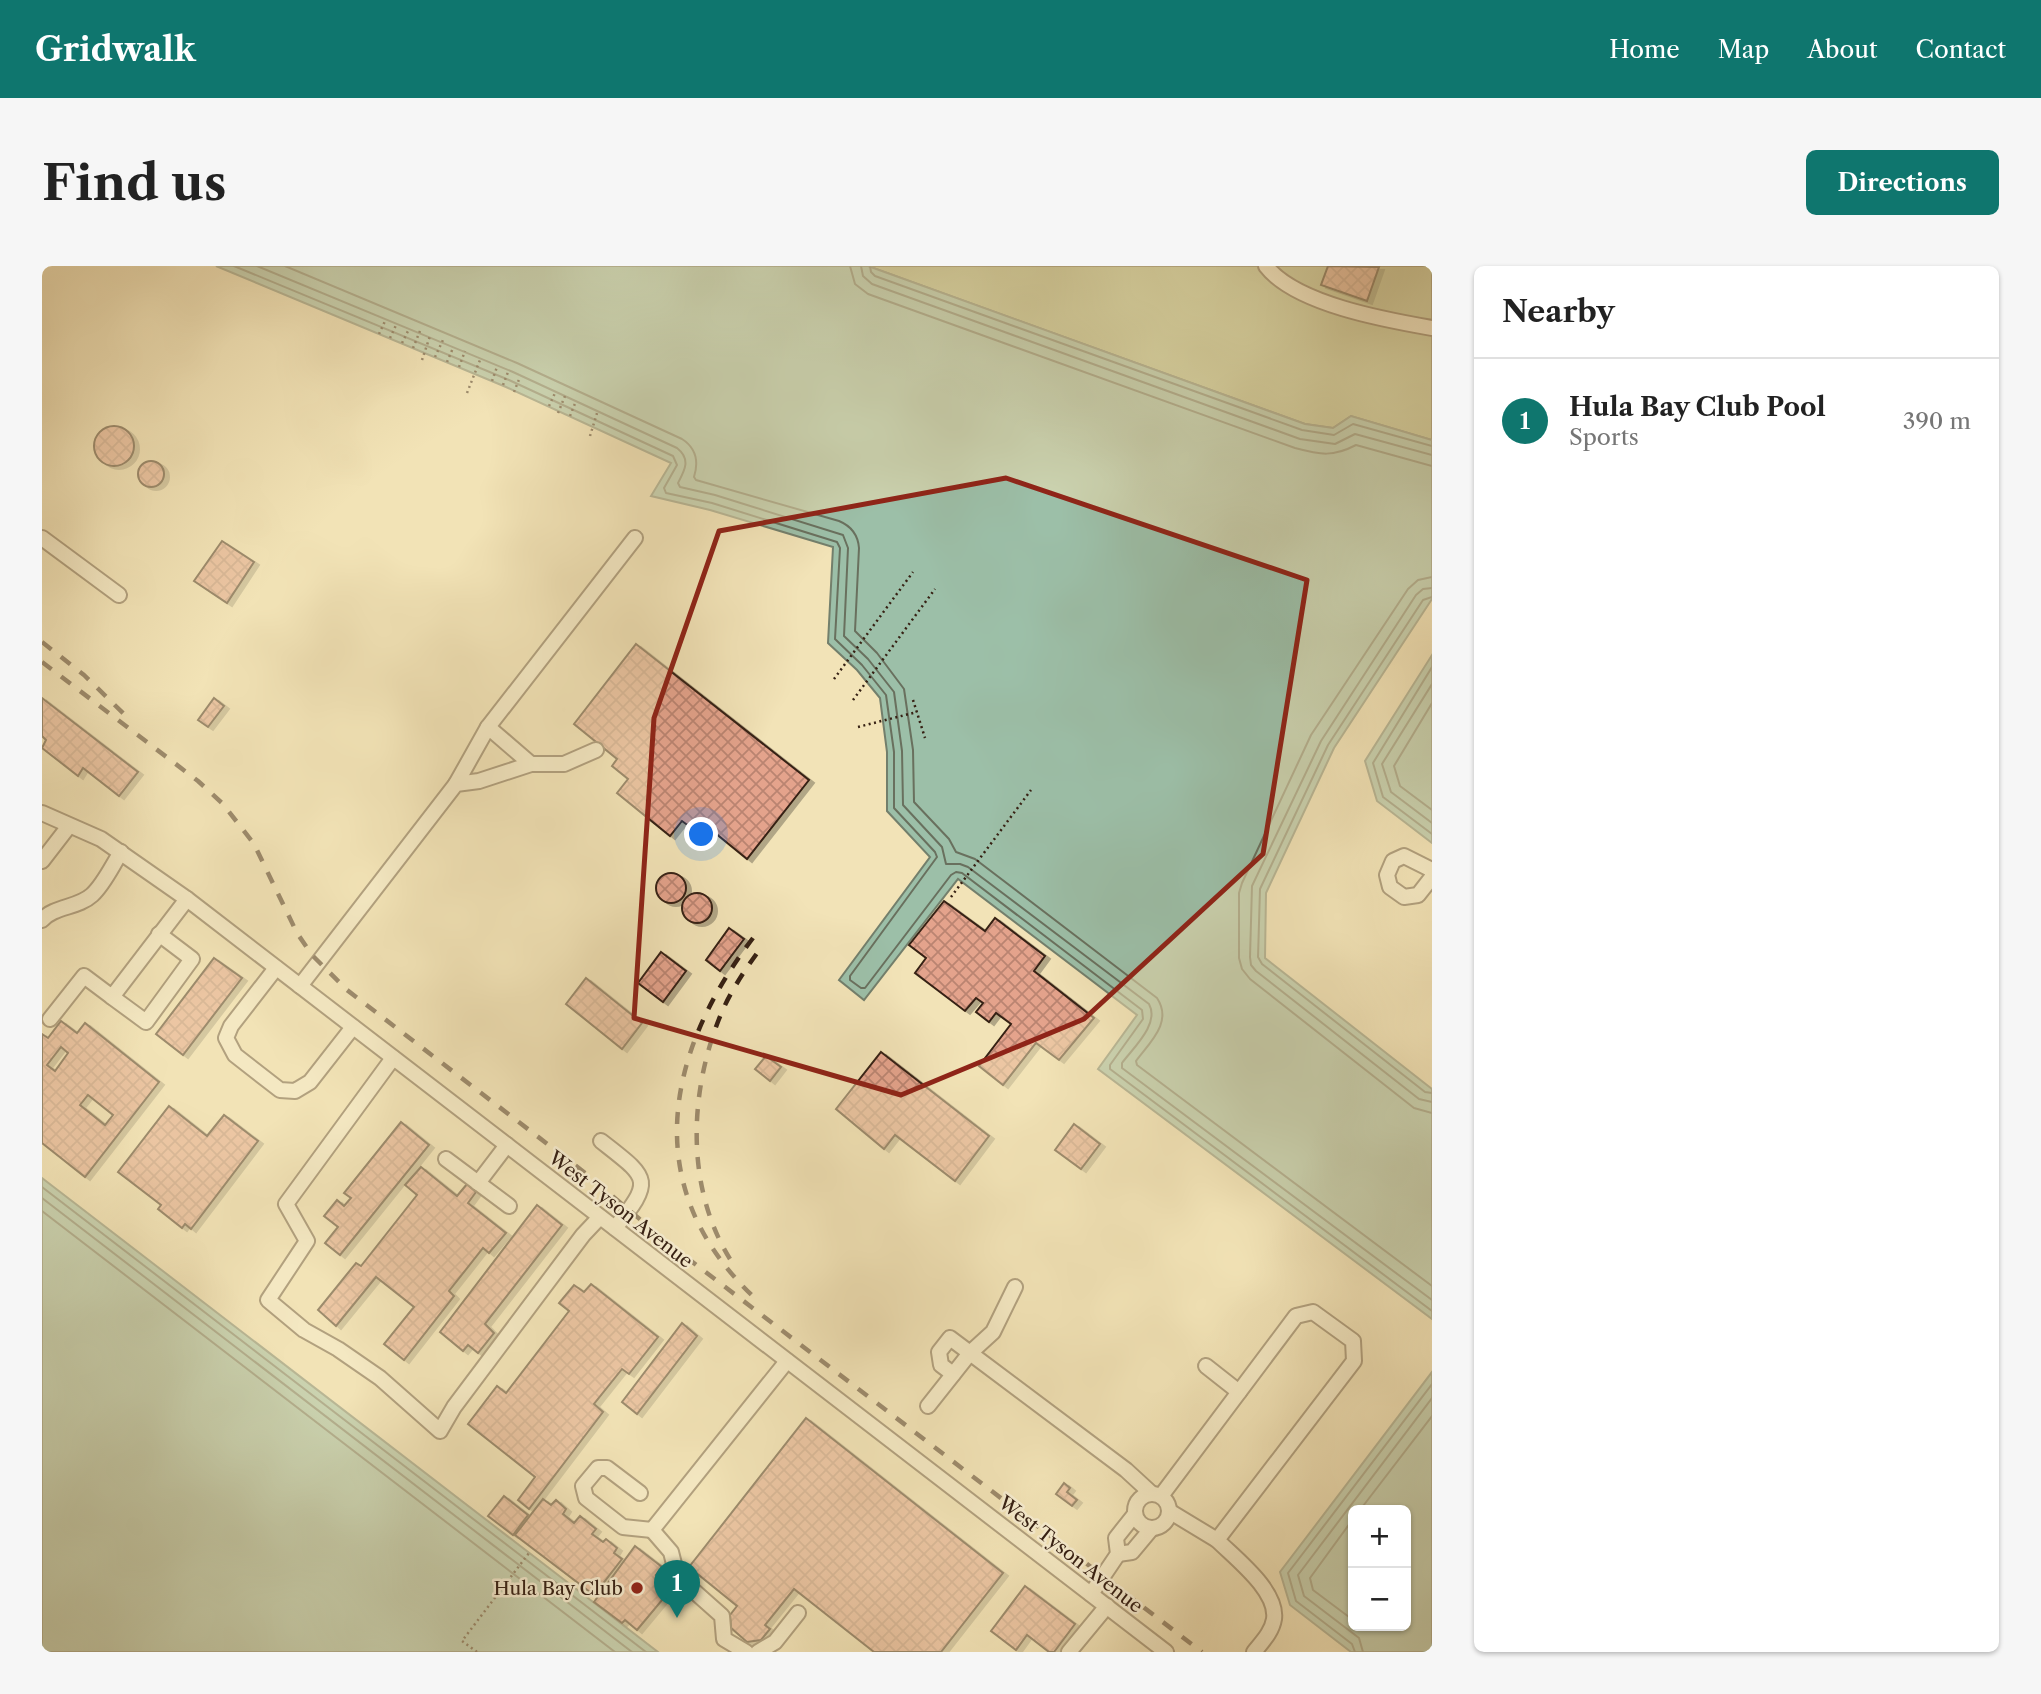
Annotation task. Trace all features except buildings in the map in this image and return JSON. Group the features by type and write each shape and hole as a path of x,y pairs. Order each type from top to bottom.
{"street":[{"path":"1266,266 1275,278 1290,288 1375,319 1432,328"},
{"path":"42,538 119,596"},
{"path":"300,986 456,784 488,727 635,538"},
{"path":"488,727 531,764"},
{"path":"456,784 479,781 531,764 564,764 596,750"},
{"name":"West Tyson Avenue","path":"43,816 101,839 187,899 1166,1652"},
{"path":"42,861 69,826"},
{"path":"42,920 48,913 70,907 91,896 121,852"},
{"path":"1432,870 1404,856 1393,861 1387,875 1390,887 1404,897 1418,895 1432,877"},
{"path":"112,997 187,899"},
{"path":"50,1020 84,976 145,1022 192,958 159,934"},
{"path":"276,968 231,1026 226,1038 235,1055 280,1090 295,1091 310,1082 353,1027"},
{"path":"393,1058 286,1204 307,1241 268,1300 304,1330 380,1378 440,1431 462,1396 583,1235 600,1217"},
{"path":"601,1141 636,1168 642,1180 641,1192 636,1202 615,1228"},
{"path":"478,1183 507,1145"},
{"path":"446,1159 509,1206"},
{"path":"928,1406 970,1353 993,1332 1015,1287"},
{"path":"1091,1594 1118,1554 1116,1538 1135,1514 1138,1500 1156,1495 1296,1316 1312,1312 1353,1341 1354,1361 1217,1540"},
{"path":"953,1374 941,1365 939,1352 950,1338 1126,1470 1167,1503 1169,1511 1162,1525 1152,1528 1142,1525 1135,1514"},
{"path":"652,1530 787,1361"},
{"path":"1206,1366 1239,1392"},
{"path":"640,1493 607,1468 598,1468 583,1486 586,1499 623,1527 652,1530 671,1552 677,1576 722,1616 724,1639 746,1652"},
{"path":"1169,1511 1217,1540 1269,1594 1274,1618 1269,1633 1254,1652"},
{"path":"1118,1554 1132,1552 1152,1528"},
{"path":"1069,1652 1107,1606"},
{"path":"758,1652 775,1642 798,1613"}],"path":[{"path":"379,334 386,319"},
{"path":"390,338 397,323"},
{"path":"402,343 409,329"},
{"path":"413,348 420,331"},
{"path":"422,360 430,336"},
{"path":"435,357 443,340"},
{"path":"447,362 453,348"},
{"path":"459,367 465,351"},
{"path":"467,393 480,360"},
{"path":"492,381 497,367"},
{"path":"503,385 508,372"},
{"path":"514,391 520,377"},
{"path":"549,406 555,393"},
{"path":"558,412 565,397"},
{"path":"570,416 576,401"},
{"path":"590,436 598,410"},
{"path":"834,679 913,572"},
{"path":"853,700 935,589"},
{"path":"914,700 925,738"},
{"path":"858,727 917,712"},
{"path":"951,897 1031,790"},
{"path":"477,1652 462,1641 529,1553"}],"highlighted area":[{"path":"1006,478 1307,580 1263,854 1084,1019 901,1095 634,1018 654,718 719,531"}],"shaded area":[{"path":"868,266 1432,266 1432,440 1351,416 1333,428 1305,424"}],"water":[{"path":"216,266 868,266 1305,424 1333,428 1351,416 1432,440 1432,599 1334,748 1266,893 1265,958 1432,1089 1432,1319 1098,1069 1137,1015 958,879 864,1000 839,980 930,857 887,811 887,752 880,698 857,670 828,643 833,547 710,510 651,496 671,463 506,387"},
{"path":"1432,655 1432,843 1377,801 1365,761"},
{"path":"42,1178 658,1652 42,1652"},
{"path":"1432,1372 1432,1652 1351,1652 1290,1605 1280,1572"}],"railway":[{"path":"42,642 84,675 126,716"},
{"path":"42,662 198,781 223,804 254,844 297,933 312,955 347,990 589,1176 669,1244 1202,1652"},
{"path":"753,938 722,983 699,1029 684,1076 677,1123 680,1169 694,1215 720,1259 758,1301"},
{"path":"730,1259 716,1231 699,1172 698,1110 709,1048 719,1019 738,981 763,945"}],"place":[{"name":"Hula Bay Club","path":"637,1588"},
{"name":"Hula Bay Club Pool","path":"677,1618"}]}
